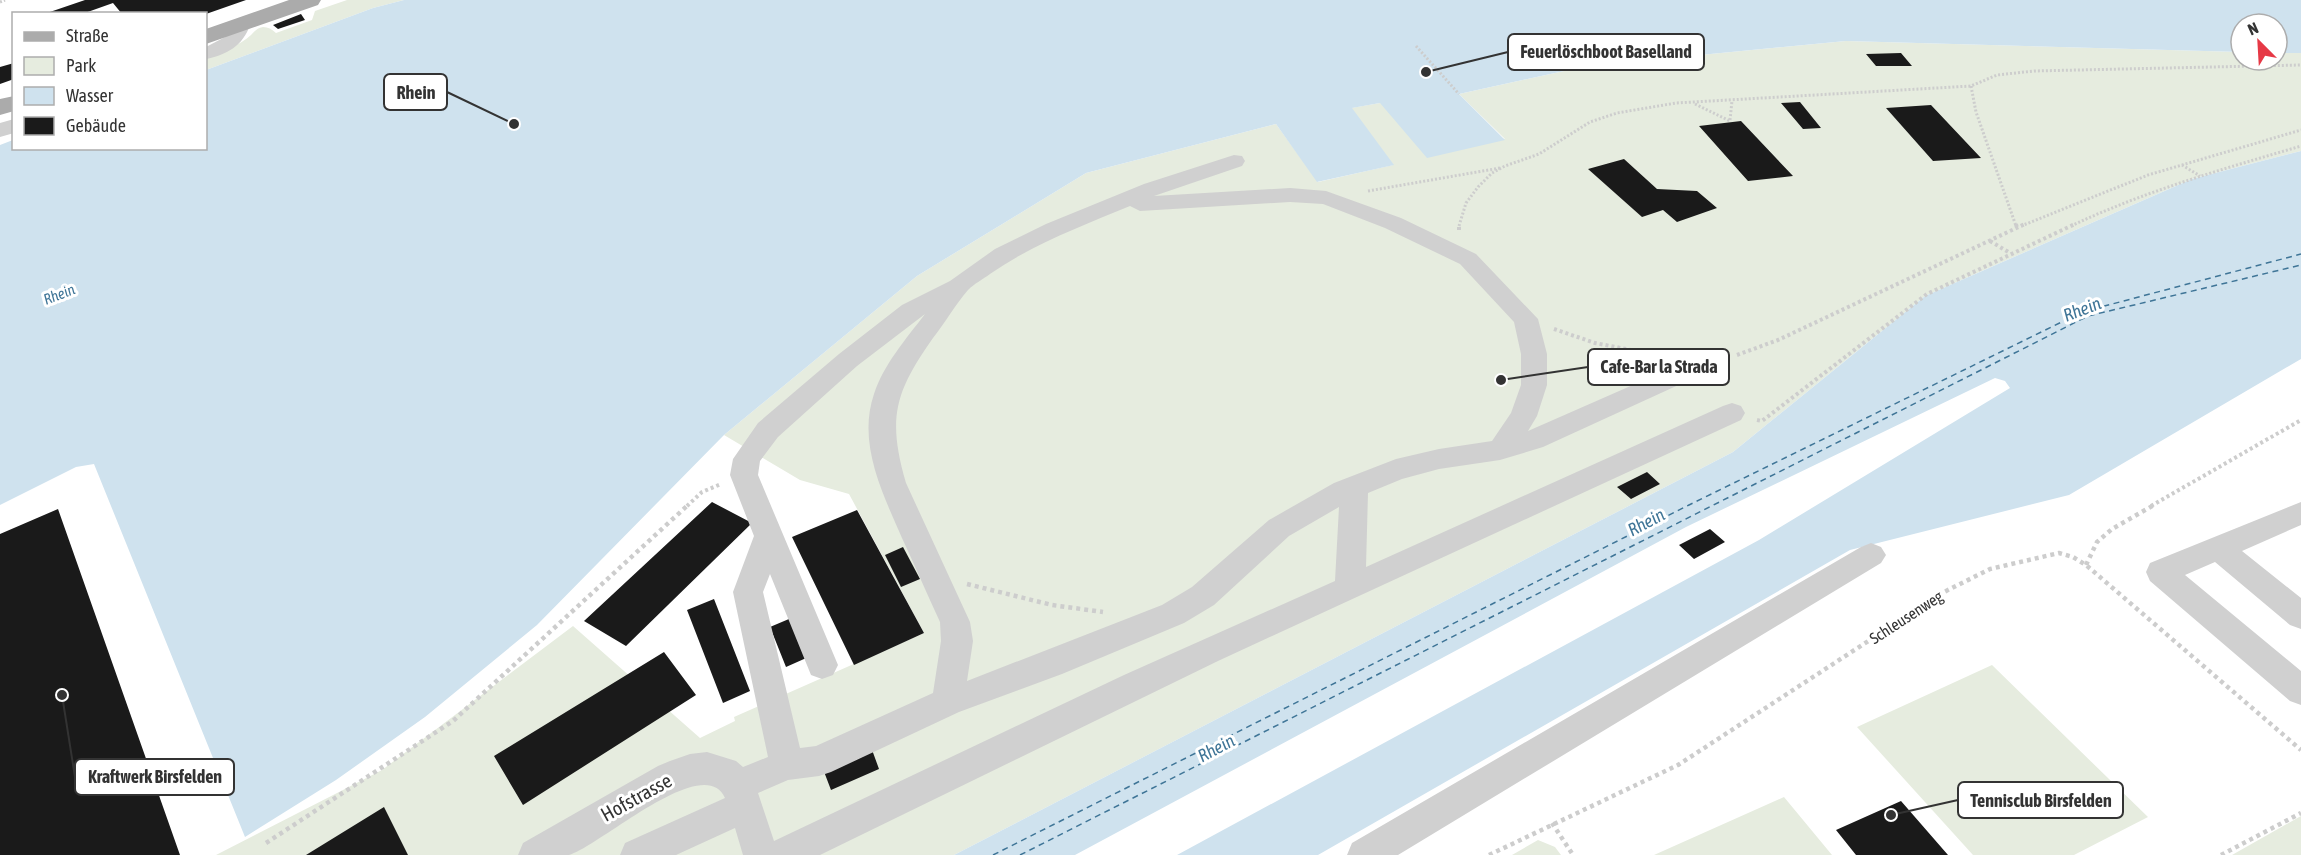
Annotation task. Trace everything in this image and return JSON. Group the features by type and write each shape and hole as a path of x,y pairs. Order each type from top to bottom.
{"main road":[{"path":"207,37 310,0"}],"lane":[{"path":"207,53 230,44 238,34 240,25"},
{"path":"822,665 744,475 747,459 768,430 817,386 911,311 961,283 1003,254 1054,229 1152,189 1234,161"},
{"path":"1109,207 1239,197 1290,195 1326,198 1393,223 1468,259 1526,319 1534,354 1534,385 1524,416 1500,450"},
{"path":"948,702 957,641 955,622 892,483 883,441 882,415 886,394 899,367 961,283"},
{"path":"638,855 743,801 787,765 819,760 948,702 1051,664 1173,614 1203,596 1279,528 1314,506 1354,487 1396,470 1500,450 1533,440 1676,376 1713,363"},
{"path":"782,855 1285,615 1350,588 1732,413"},
{"path":"1350,588 1354,487"},
{"path":"2300,515 2161,572 2301,691"},
{"path":"769,536 748,592 787,765"},
{"path":"2218,548 2301,616"},
{"path":"1365,855 1871,555"},
{"name":"Hofstrasse","path":"536,855 670,777 690,770 708,768 724,772 743,801"},
{"path":"743,801 761,855"}],"path":[{"path":"0,2 5,0"},
{"path":"1416,46 1459,94"},
{"path":"1326,198 1501,168 1539,154 1597,120 1628,112 1691,103 1971,86 1997,75 2034,70 2301,65"},
{"path":"1971,86 1976,112 2017,228"},
{"path":"1691,103 1730,121 1732,100"},
{"path":"1526,319 1595,343 1620,349 1713,363 1778,340 2017,228 2125,184 2181,164 2301,130"},
{"path":"1732,413 1762,421 1927,294 2010,253 2107,209 2200,176 2301,146"},
{"path":"2181,164 2200,176"},
{"path":"1468,259 1459,235 1458,221 1481,183 1501,168"},
{"path":"1989,241 2010,253"},
{"path":"2086,565 2097,542 2112,528 2301,420"},
{"path":"266,843 453,721 702,492 744,475"},
{"name":"Schleusenweg","path":"1489,855 1678,765 1942,593 1990,569 2036,556 2059,554 2073,557 2086,565 2301,750"},
{"path":"935,576 1016,598 1085,611 1107,612"},
{"path":"2221,855 2301,813"},
{"path":"1552,824 1573,855"}],"green space":[{"path":"347,0 404,0 373,8 207,70 207,56 230,48 259,28 268,28 276,33 312,20 315,11"},
{"path":"1846,41 2229,52 2229,72 2289,72 2289,53 2301,53 2301,151 2192,179 1925,296 1733,452 954,855 216,855 382,770 573,626 700,738 735,721 734,717 924,633 849,494 800,480 724,435 917,276 1086,173 1276,124 1318,182 1393,165 1351,108 1380,103 1505,139 1459,94 1587,66"},
{"path":"1992,665 2148,817 2074,855 1973,855 1857,727"},
{"path":"1784,797 1832,855 1654,855"},
{"path":"2301,816 2301,855 2232,855"},
{"path":"1538,840 1555,847 1561,855 1512,855"}],"water":[{"path":"404,0 2301,0 2301,53 2289,53 2289,12 2229,12 2229,52 1846,41 1587,66 1459,94 1505,140 1427,158 1380,103 1352,108 1394,165 1317,182 1276,124 1086,173 917,276 724,435 537,625 425,717 336,780 245,837 94,464 76,467 0,505 0,145 12,140 12,150 207,150 207,70 373,8"},
{"path":"2301,151 2301,359 2069,495 1850,550 1318,855 1177,855 1759,540 2010,388 2005,381 1995,378 1686,527 1075,855 954,855 1733,452 1925,296 2192,179"}],"building":[{"path":"85,0 246,0 207,14 120,12 113,3 88,12 50,12"},
{"path":"301,14 305,20 278,29 273,25"},
{"path":"1901,53 1912,66 1876,66 1866,54"},
{"path":"12,64 12,80 0,84 0,67"},
{"path":"1800,102 1821,128 1803,129 1781,103"},
{"path":"1931,105 1981,158 1933,161 1886,108"},
{"path":"1741,121 1793,176 1748,181 1699,126"},
{"path":"1624,159 1657,189 1697,191 1717,208 1677,222 1663,210 1642,217 1588,169"},
{"path":"1647,472 1660,484 1631,499 1617,487"},
{"path":"712,502 752,523 626,646 584,621"},
{"path":"58,509 180,855 0,855 0,534"},
{"path":"857,510 924,633 854,665 792,537"},
{"path":"1710,529 1725,542 1694,559 1679,545"},
{"path":"903,547 920,579 901,587 885,555"},
{"path":"714,599 750,691 723,703 687,610"},
{"path":"796,616 813,655 786,667 770,627"},
{"path":"664,652 696,695 523,805 494,756"},
{"path":"871,747 879,769 831,790 823,769"},
{"path":"1901,801 1948,855 1856,855 1836,830"},
{"path":"384,807 408,855 306,855"}],"ferry route":[{"path":"993,855 1689,505 2082,312 2301,254"},
{"path":"1020,855 2088,316 2301,265"}],"place":[{"name":"Feuerlöschboot Baselland","path":"1426,72"},
{"name":"Rhein","path":"514,124"},
{"name":"Cafe-Bar la Strada","path":"1501,380"},
{"name":"Kraftwerk Birsfelden","path":"62,695"},
{"name":"Tennisclub Birsfelden","path":"1891,815"}]}
